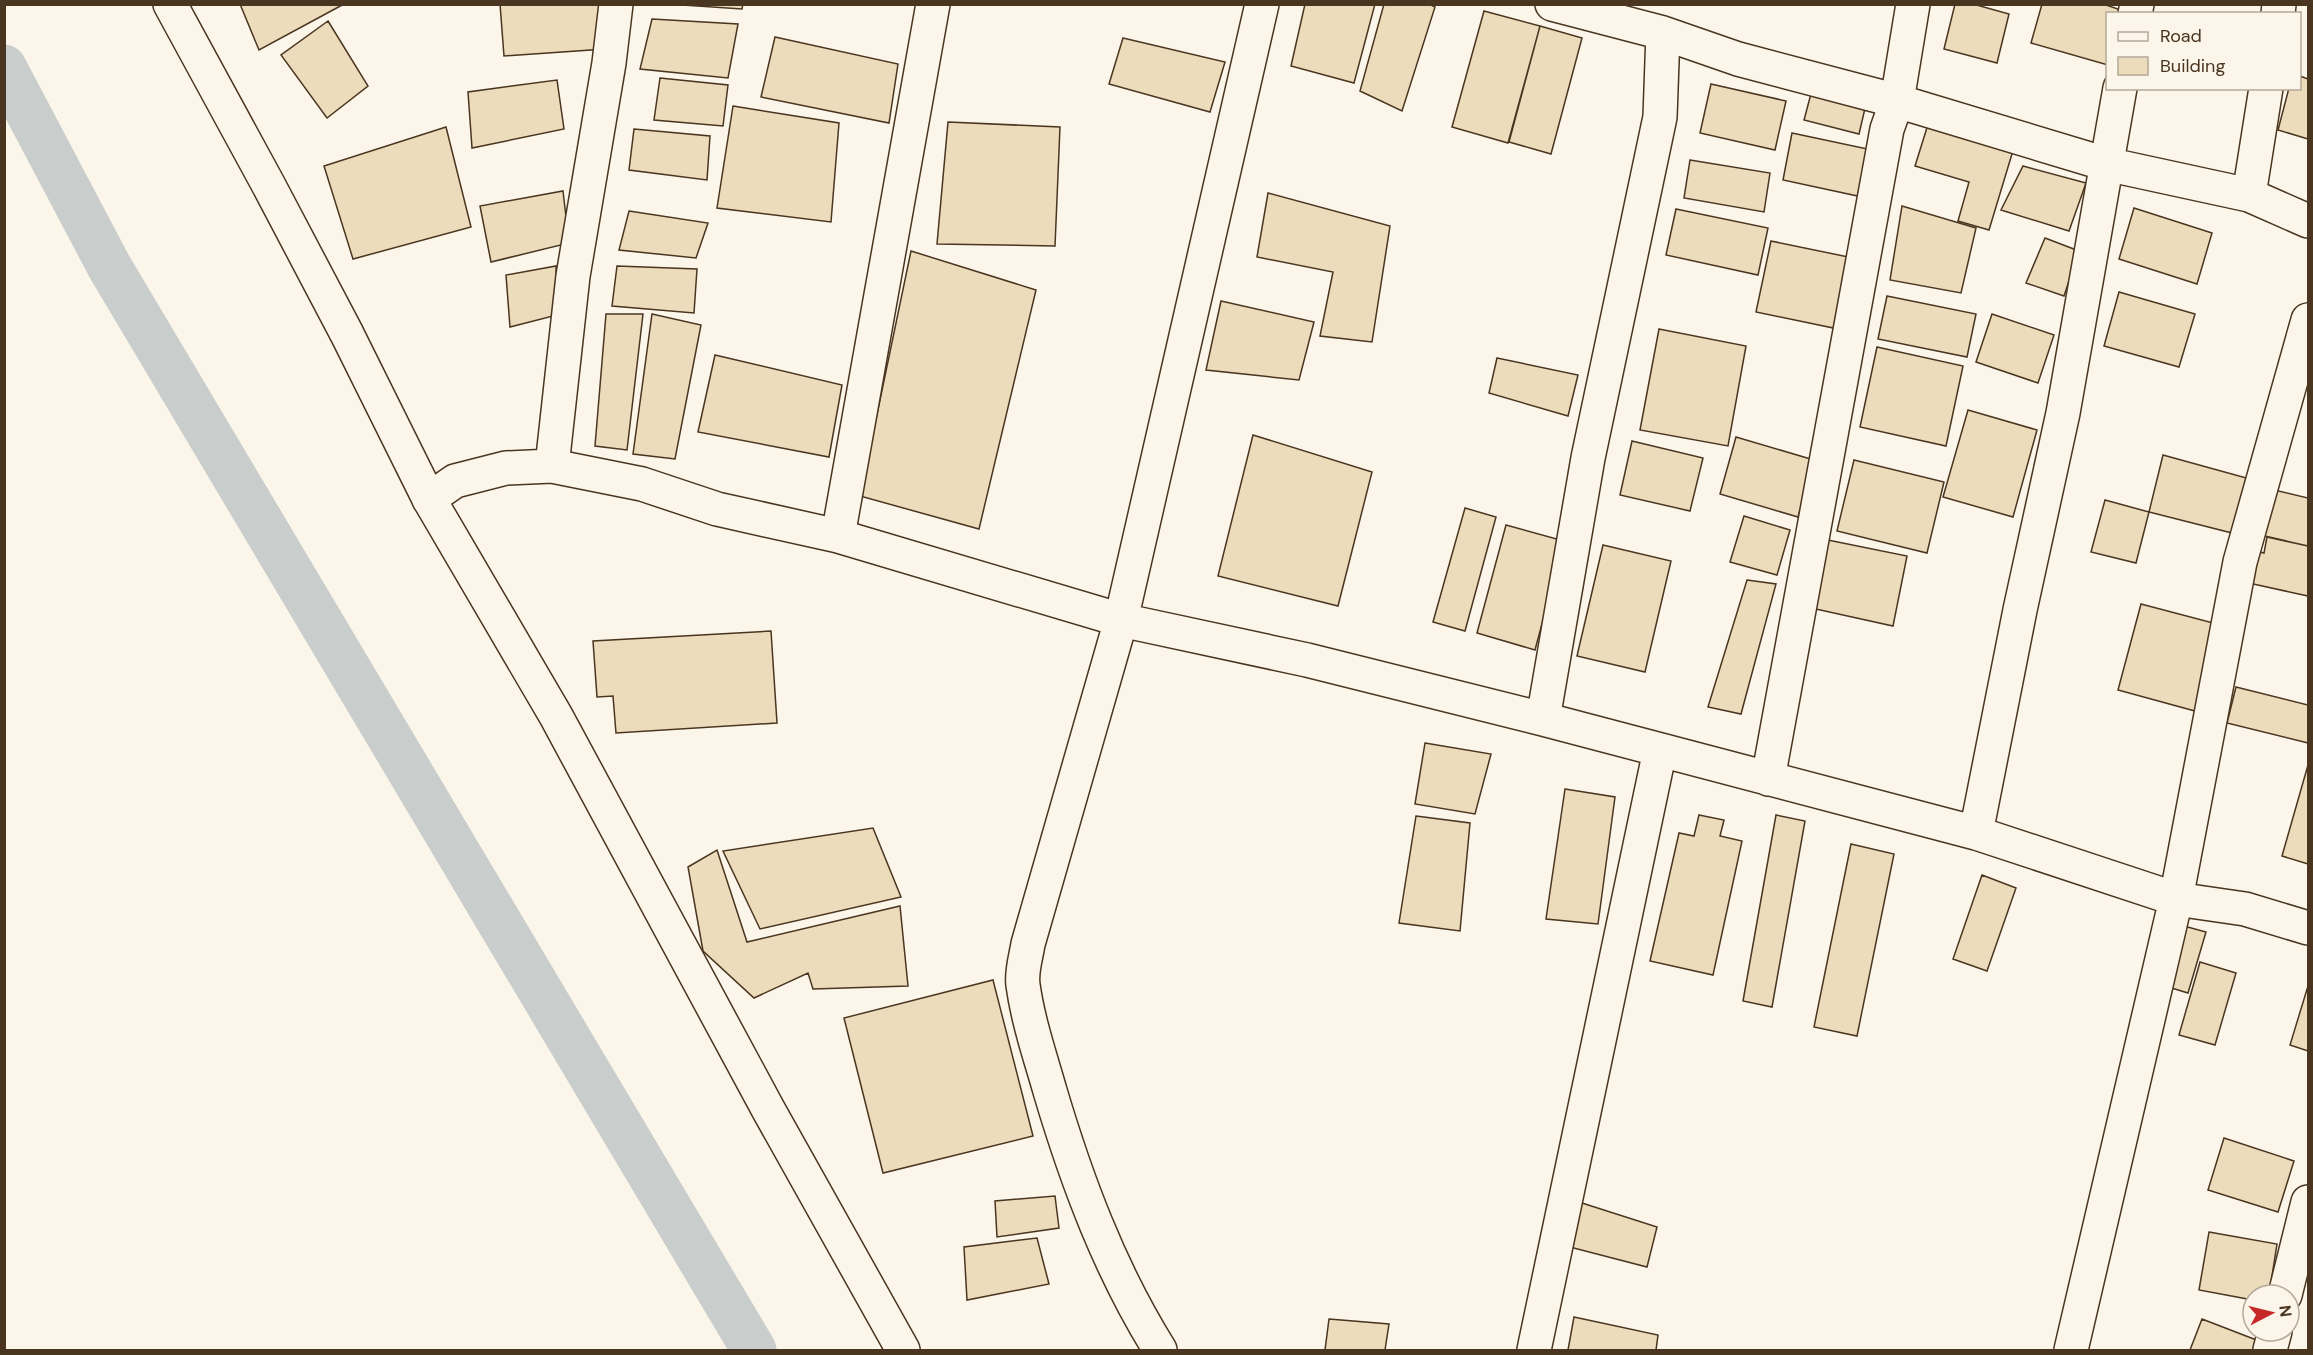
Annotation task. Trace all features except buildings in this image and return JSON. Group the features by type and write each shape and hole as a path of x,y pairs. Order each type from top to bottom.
{"street":[{"path":"170,4 347,334 429,499 556,716 762,1099 903,1350"},
{"path":"552,466 573,276 606,85 616,4"},
{"path":"838,537 933,4"},
{"path":"1160,1350 1136,1311 1106,1251 1067,1149 1035,1042 1022,982 1028,944 1121,620 1262,4"},
{"path":"1552,4 1663,33 1738,59 1897,101 2106,164 2249,195 2308,221"},
{"path":"1768,779 1887,129 1897,101 1912,4"},
{"path":"1543,719 1588,459 1660,117 1663,33"},
{"path":"1976,833 2020,610 2063,413 2120,90"},
{"path":"2249,195 2266,90"},
{"path":"2071,1350 2176,899 2240,562 2308,320"},
{"path":"429,499 456,481 506,468 552,466 642,484 717,509 838,537 1121,620 1307,660 1543,719 1976,833 2176,899 2244,909 2308,928"},
{"path":"1534,1350 1660,750"},
{"path":"2288,1283 2308,1202"}],"waterway":[{"path":"4,67 109,266 754,1350"}]}
